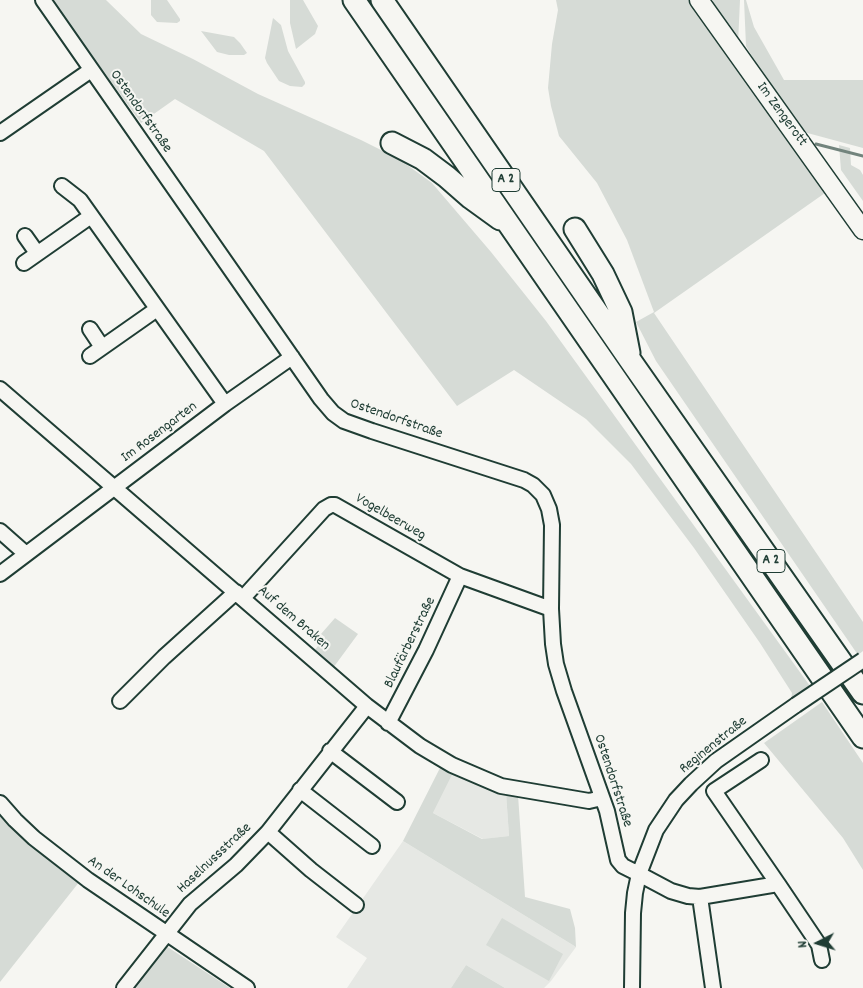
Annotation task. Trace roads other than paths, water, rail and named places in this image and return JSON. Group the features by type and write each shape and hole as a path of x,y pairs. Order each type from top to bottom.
{"highway":[{"name":"A 2","path":"354,0 863,737"},
{"name":"A 2","path":"382,0 863,694"},
{"path":"392,143 423,159 512,228"},
{"path":"575,229 603,274 621,312 630,360"}],"main road":[{"name":"Im Zengerott","path":"699,0 863,230"}],"street":[{"name":"Ostendorfstraße","path":"43,0 90,70 333,414 344,421 524,480 533,485 543,495 549,508 552,525 551,609 556,664 610,822 618,860 623,866 678,893 700,897"},
{"path":"0,133 90,70"},
{"path":"62,186 80,200 225,404"},
{"path":"24,262 91,216"},
{"path":"25,236 37,253"},
{"path":"90,356 157,309"},
{"path":"90,329 102,347"},
{"name":"Im Rosengarten","path":"0,574 225,404 292,357"},
{"name":"Auf dem Braken","path":"0,389 367,706 420,746 452,765 500,786 588,801 602,798"},
{"name":"Vogelbeerweg","path":"120,701 164,658 240,595 330,505 339,507 460,576 551,609"},
{"path":"0,531 26,554"},
{"name":"Blaufärberstraße","path":"388,723 422,658 460,576"},
{"name":"Reginenstraße","path":"632,988 633,913 639,874 656,830 676,800 716,761 863,660"},
{"name":"Haselnussstraße","path":"124,988 190,904 236,865 268,832 367,706"},
{"path":"330,751 397,802"},
{"path":"761,760 714,791 819,945 822,960"},
{"path":"300,790 372,846"},
{"name":"An der Lohschule","path":"0,803 15,820 51,852 107,894 247,988"},
{"name":"Haselnussstraße","path":"268,832 311,870 356,905"},
{"path":"713,988 700,897 778,884"}],"waterway":[{"path":"816,144 863,156"}]}
